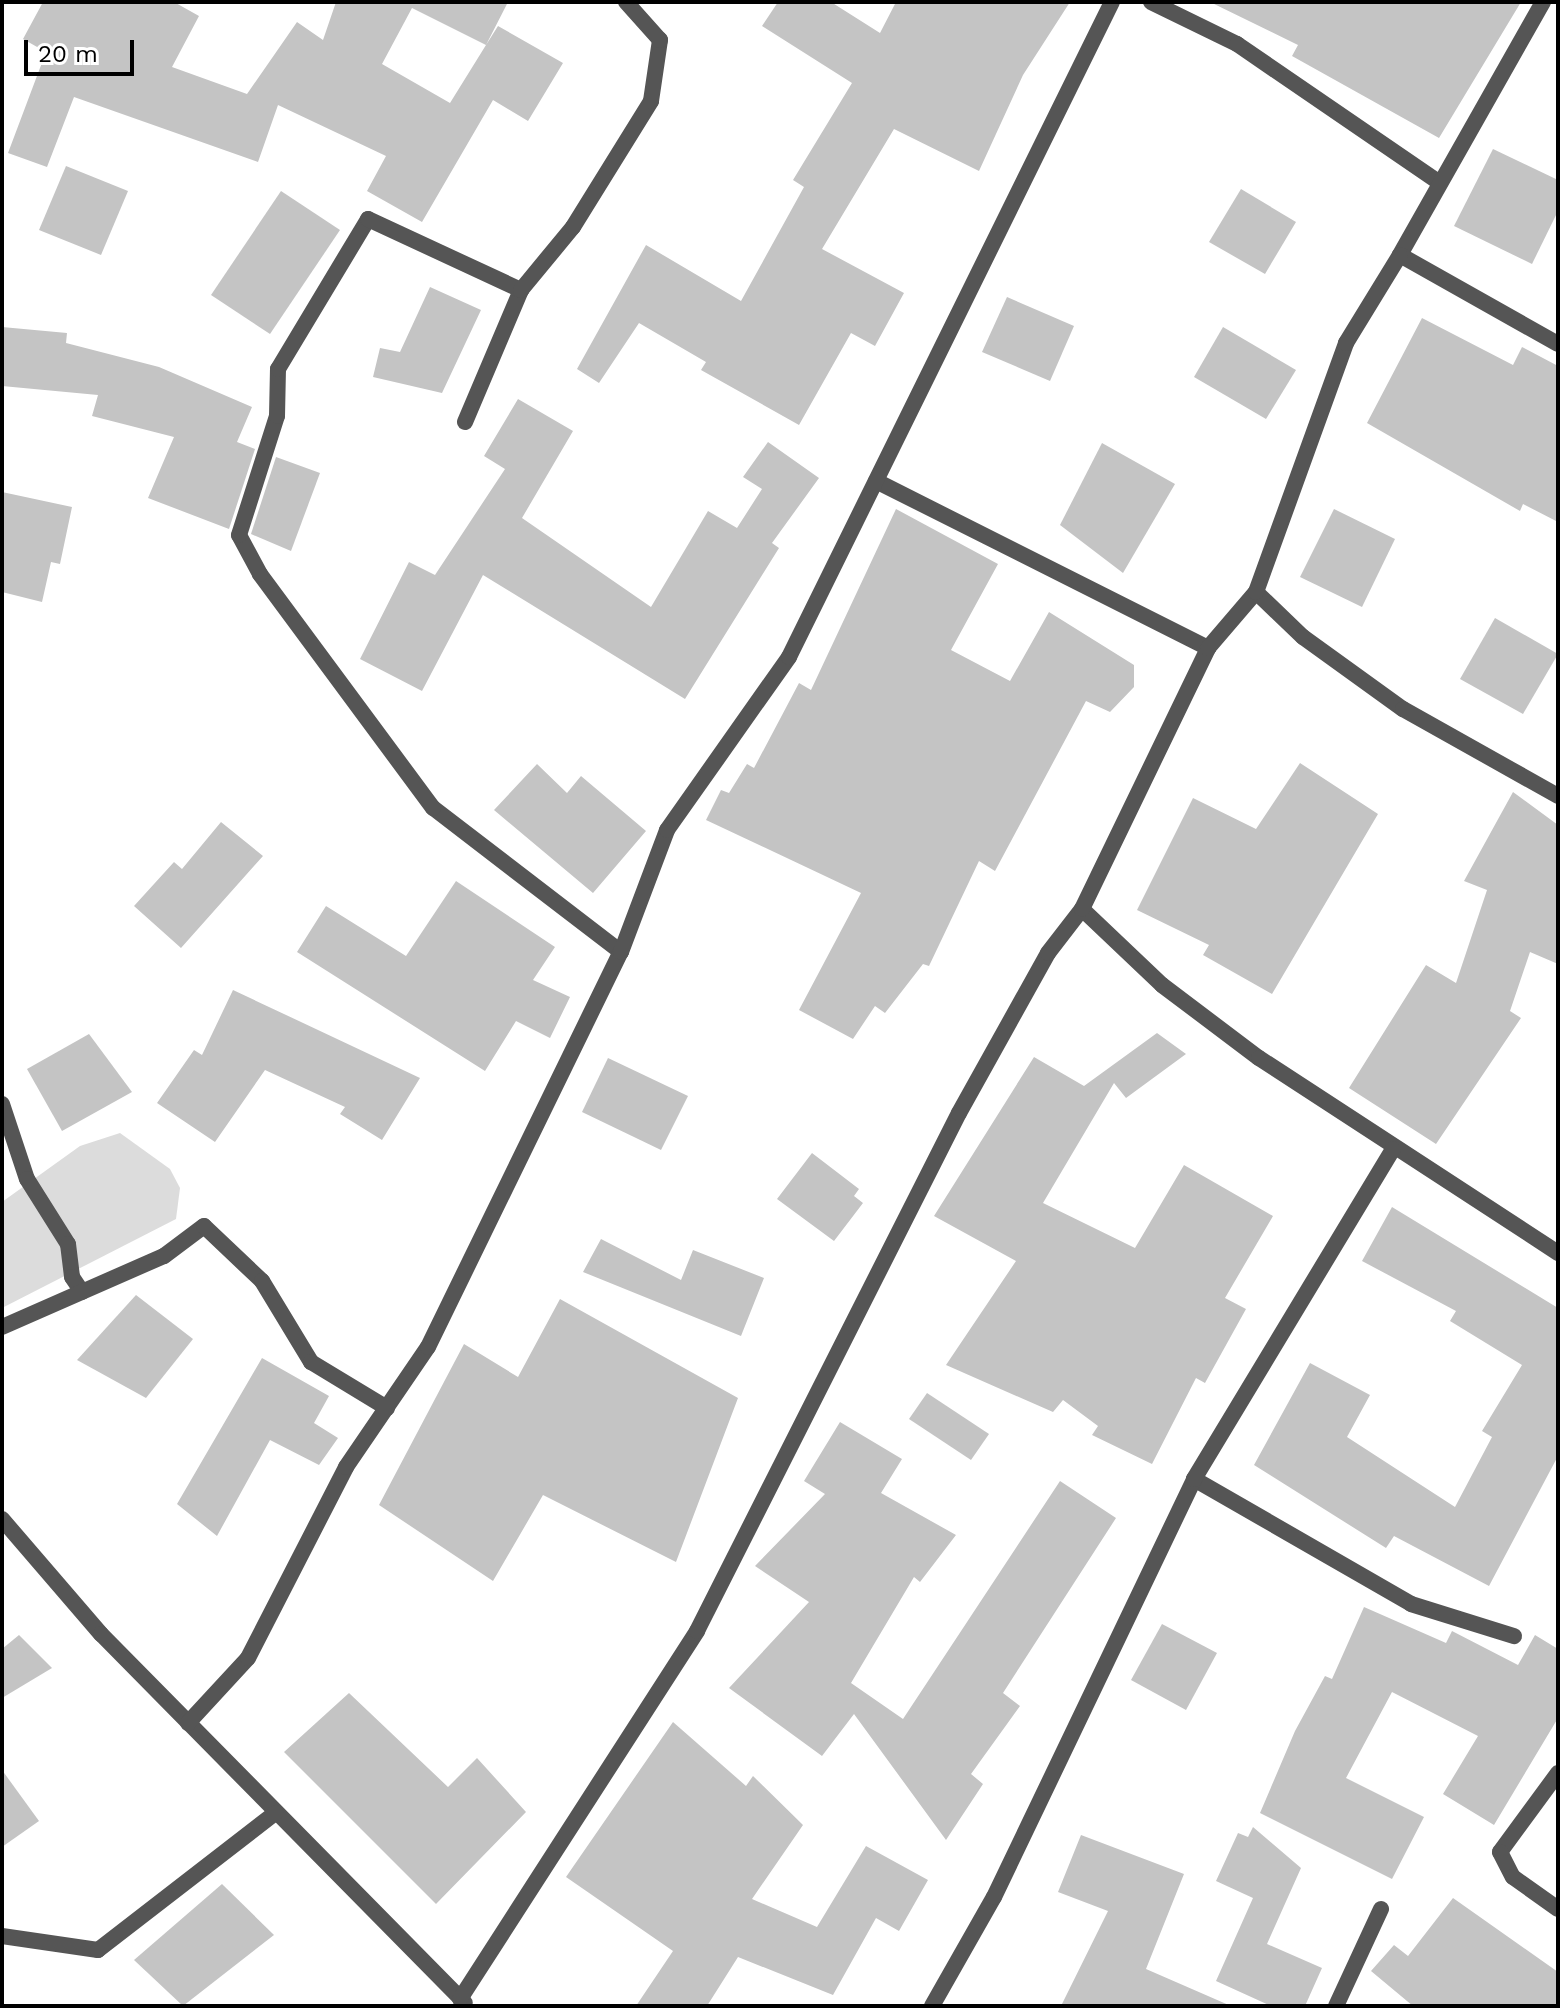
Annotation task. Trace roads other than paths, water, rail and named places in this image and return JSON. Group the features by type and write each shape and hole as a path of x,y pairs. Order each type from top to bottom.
{"street":[{"path":"465,422 521,290 573,227 651,101 660,40 626,2"},
{"path":"188,1723 248,1658 346,1467 428,1347 621,952 667,830 789,657 1112,2"},
{"path":"1151,2 1237,44 1440,183"},
{"path":"2,1519 188,1723 464,2002 697,1631 959,1113 1048,953 1082,909 1208,648 1256,592 1346,343 1400,255 1543,2"},
{"path":"521,290 368,219 278,369 277,416 239,535 260,574 433,808 621,952"},
{"path":"1400,255 1558,344"},
{"path":"876,481 1208,648"},
{"path":"1256,592 1303,637 1403,709 1558,796"},
{"path":"1082,909 1162,985 1393,1149 1558,1253"},
{"path":"2,1104 27,1179 68,1244 72,1277 82,1292"},
{"path":"932,2006 994,1897 1194,1479 1393,1149"},
{"path":"2,1327 164,1256 204,1226 215,1229 262,1281 311,1362 387,1408"},
{"path":"1194,1479 1411,1604 1514,1636"},
{"path":"1558,1773 1500,1852 1513,1877 1558,1909"},
{"path":"2,1936 98,1950 275,1813"},
{"path":"1336,2006 1381,1909"}]}
